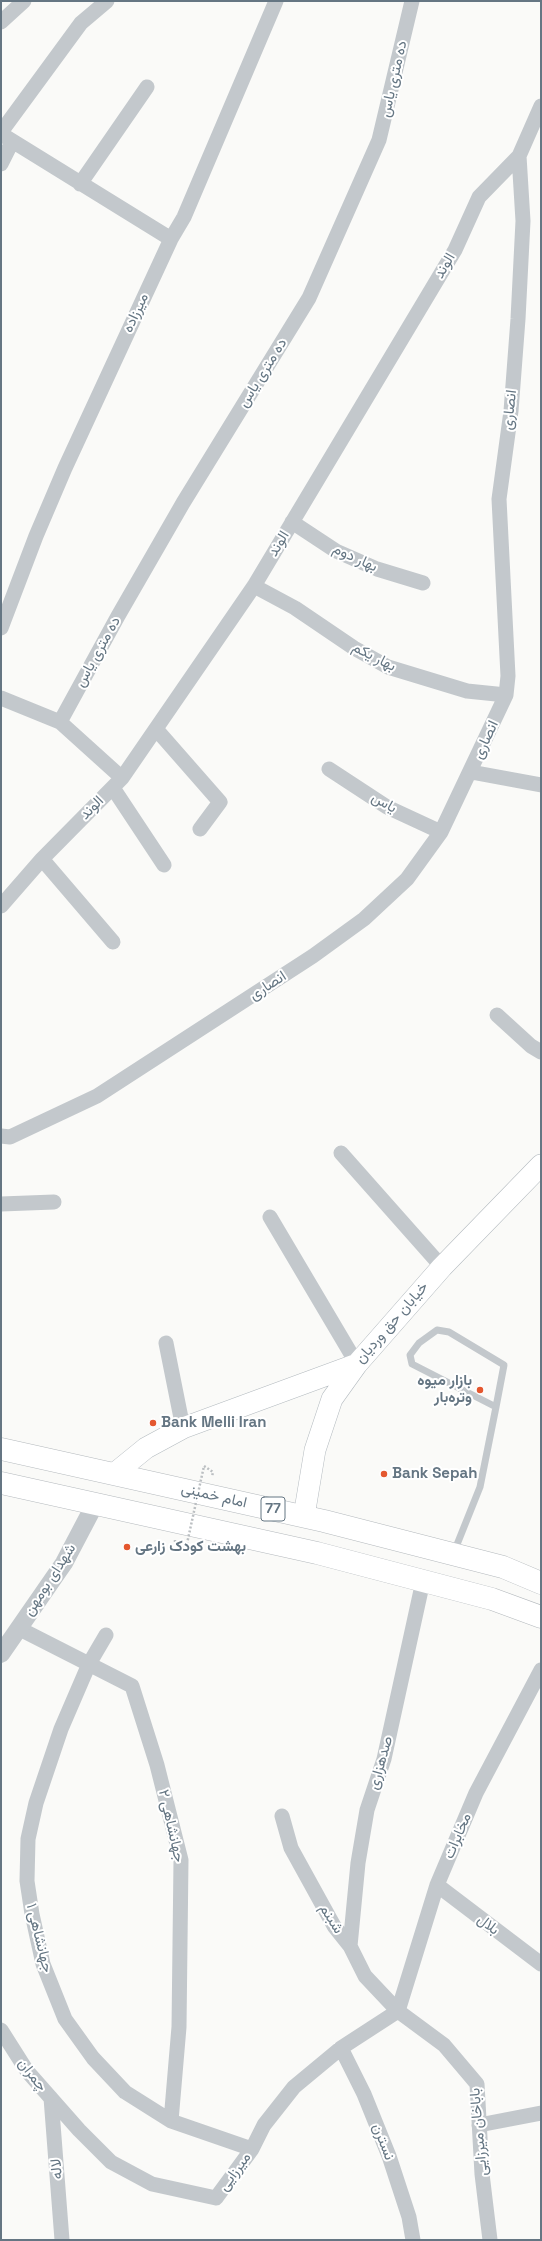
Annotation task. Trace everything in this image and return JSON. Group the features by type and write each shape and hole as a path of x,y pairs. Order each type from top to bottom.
{"highway":[{"name":"امام خمینی","path":"1,1449 304,1516 503,1567 541,1583"},
{"name":"77","path":"1,1483 317,1553 492,1599 541,1617"}],"main road":[{"name":"خیابان حق وردیان","path":"304,1516 314,1450 332,1399 357,1364 442,1266 541,1165"},
{"path":"114,1474 146,1448 183,1428 357,1364"}],"street":[{"path":"1,22 24,1"},
{"path":"1,164 5,136 81,23 107,1"},
{"name":"میرزاده","path":"1,628 36,536 65,468 171,239 184,217 276,1"},
{"name":"ده متری یاس","path":"60,722 118,616 183,503 309,298 379,140 412,1"},
{"path":"80,184 147,87"},
{"name":"انصاری","path":"1,1136 10,1137 97,1096 313,956 364,919 407,879 442,832 506,696 508,676 498,499 511,411 518,319 523,221 518,156 541,106"},
{"path":"5,136 80,184 171,239"},
{"name":"الوند","path":"1,906 42,859 118,783 156,729 254,586 455,250 479,197 518,156"},
{"name":"بهار دوم","path":"292,522 336,550 377,568 423,583"},
{"name":"بهار یکم","path":"254,586 295,608 354,648 388,667 466,690 506,696"},
{"path":"1,698 60,722 118,783 164,865"},
{"path":"156,729 220,802 200,829"},
{"name":"یاس","path":"329,769 387,807 442,832"},
{"path":"471,772 541,785"},
{"path":"42,859 113,942"},
{"path":"497,1015 531,1046 541,1052"},
{"path":"341,1153 442,1266"},
{"path":"1,1204 54,1202"},
{"path":"270,1217 357,1364"},
{"path":"166,1343 183,1428"},
{"name":"شهدای بومهن","path":"1,1654 64,1563 94,1504"},
{"name":"صدهزاری","path":"350,1946 358,1863 367,1810 384,1758 423,1581"},
{"name":"جهانشاهی ۲","path":"18,1628 132,1686 157,1765 181,1860 179,2027 170,2121"},
{"name":"جهانشاهی ۱","path":"106,1635 89,1664 61,1728 36,1803 28,1846 26,1881 44,1964 65,2019 93,2058 125,2092 170,2121 252,2149"},
{"name":"مخابرات","path":"398,2011 437,1885 476,1793 541,1670"},
{"name":"شبنم","path":"282,1816 291,1848 334,1926 350,1946 365,1976 398,2011"},
{"name":"بلال","path":"437,1885 541,1964"},
{"name":"میرزایی","path":"51,2098 111,2162 152,2184 216,2198 252,2149 264,2125 294,2087 341,2048 398,2011"},
{"name":"باباخان میرزایی","path":"398,2011 444,2045 477,2084 478,2125 481,2135 482,2174 490,2240"},
{"name":"چمران","path":"1,2030 27,2071 51,2098"},
{"name":"نسترن","path":"341,2048 364,2094 389,2156 409,2217 413,2240"},
{"name":"لاله","path":"51,2098 62,2240"},
{"path":"478,2125 541,2113"}],"lane":[{"path":"453,1554 480,1487 496,1407 504,1365 449,1332 437,1330 419,1343 410,1355 412,1364 496,1407"}],"path":[{"path":"175,1542 186,1548 204,1466 213,1472"}],"place":[{"name":"بازار میوه وتره‌بار","path":"480,1390"},
{"name":"Bank Melli Iran","path":"153,1423"},
{"name":"Bank Sepah","path":"384,1474"},
{"name":"بهشت کودک زارعی","path":"127,1547"}]}
